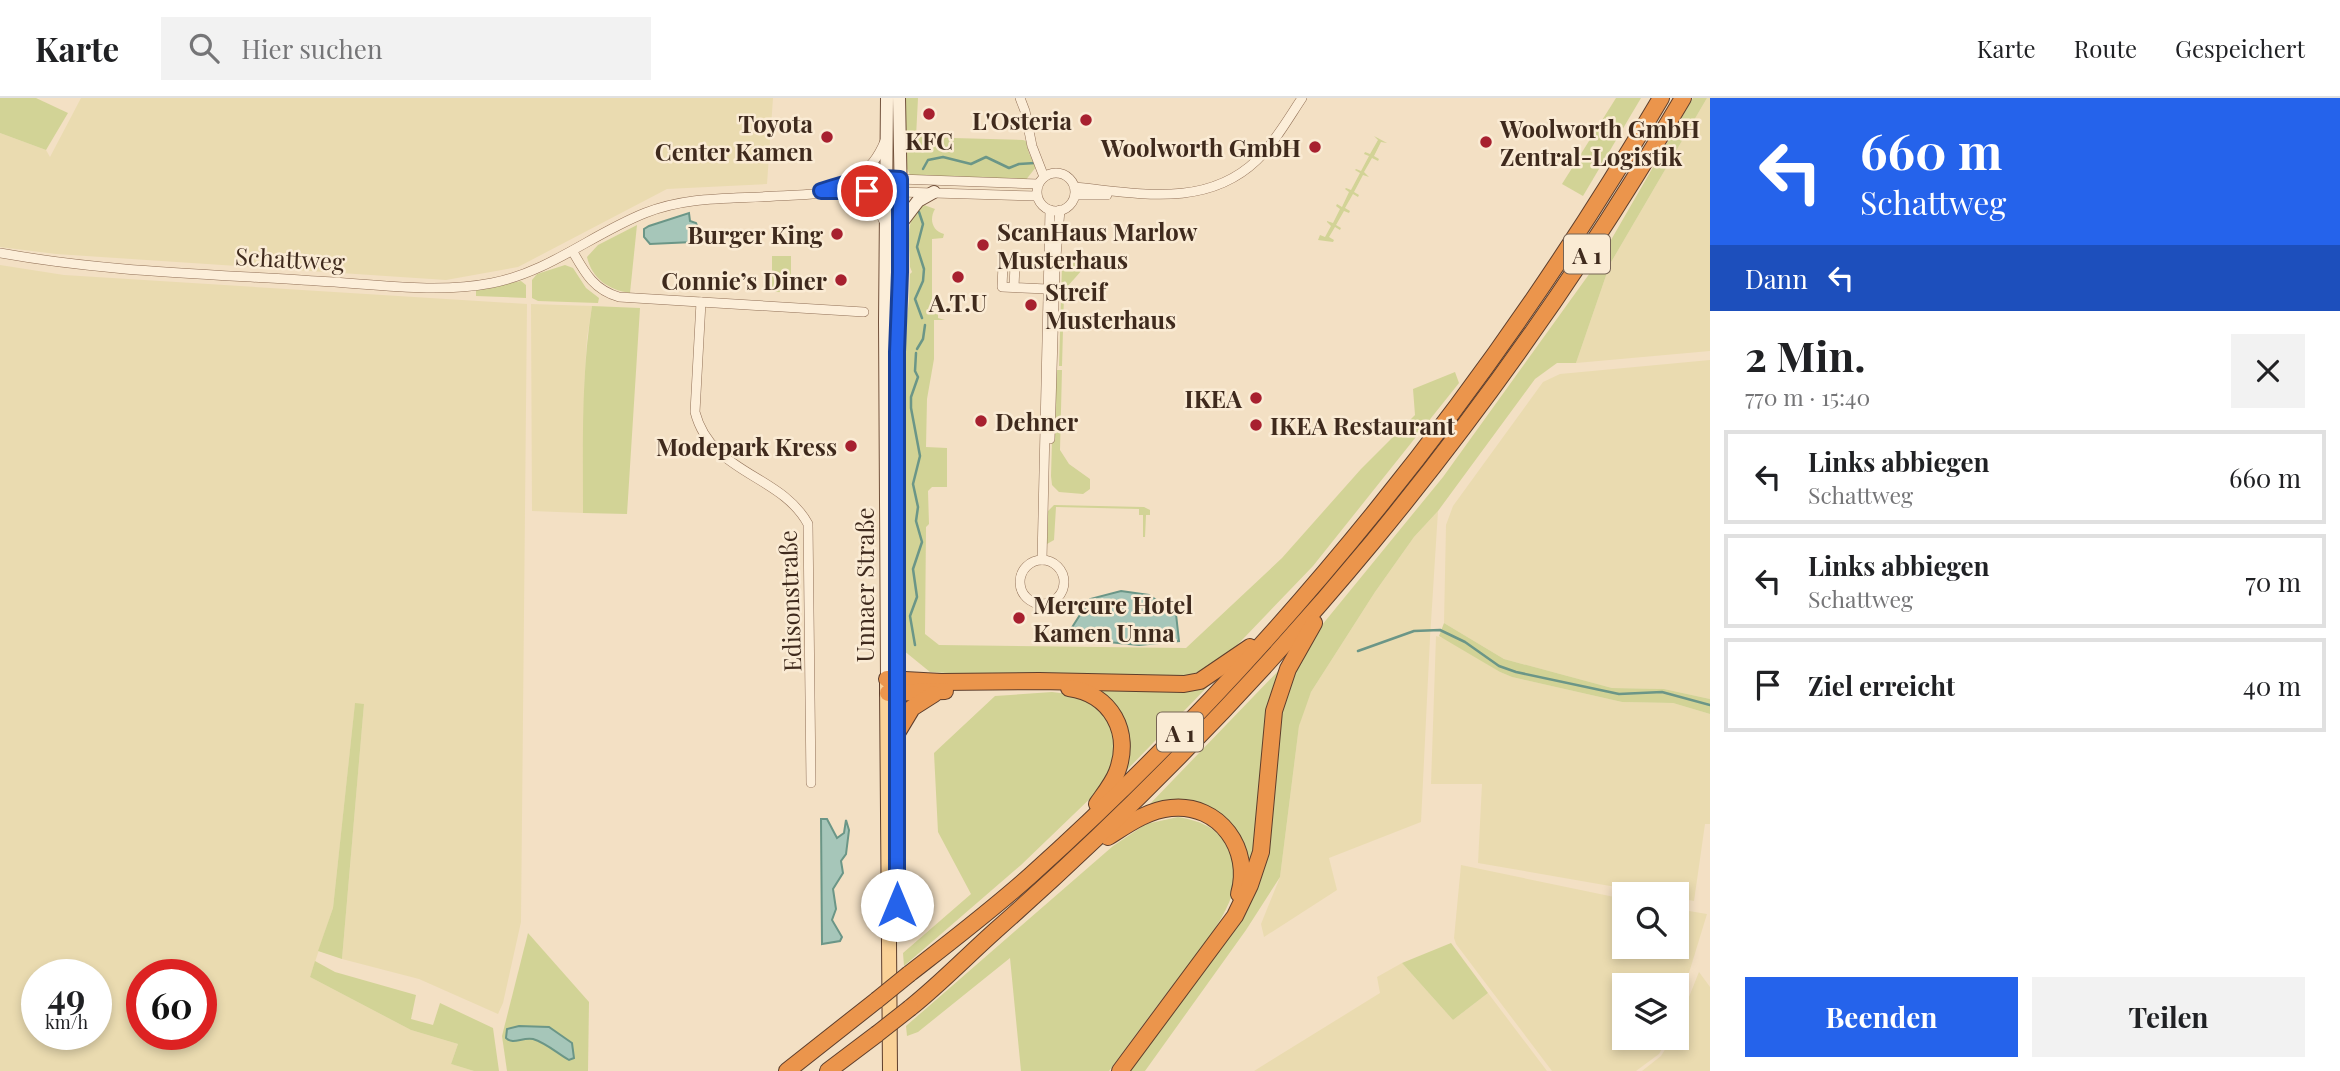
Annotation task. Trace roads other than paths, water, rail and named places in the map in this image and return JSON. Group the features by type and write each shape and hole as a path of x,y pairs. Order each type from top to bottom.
{"highway":[{"name":"A 1","path":"788,1071 1021,883 1075,834 1177,735 1280,624 1367,522 1508,335 1593,209 1661,98"},
{"name":"A 1","path":"828,1071 910,1008 1087,849 1190,747 1336,589 1450,446 1544,318 1608,222 1683,98"},
{"path":"1121,1071 1235,916 1251,885 1261,852 1274,711 1288,669 1336,589"},
{"path":"893,686 1184,684 1200,681 1220,669 1280,624"},
{"path":"893,686 939,691 1070,688 1086,691 1101,700 1114,713 1124,742 1117,774 1075,834"},
{"path":"897,733 912,708 927,696 939,691"},
{"path":"1087,849 1157,810 1190,808 1206,813 1220,823 1235,842 1243,864 1239,893 1223,923 1115,1071"}],"main road":[{"name":"Unnaer Straße","path":"887,98 887,136 894,185"},
{"name":"Unnaer Straße","path":"890,1071 897,352 893,226 899,98"},
{"path":"893,226 911,207 934,192"},
{"name":"Unnaer Straße","path":"893,686 897,733 899,1071"}],"street":[{"path":"1020,98 1045,178 1037,196"},
{"path":"1075,191 1160,195 1190,193 1230,178 1254,162 1267,149 1301,98"},
{"name":"Schattweg","path":"852,180 869,169 887,136"},
{"path":"894,185 1068,176 1075,191 1071,204 1055,210 1042,204 1037,196"},
{"name":"Schattweg","path":"821,191 852,180 872,177 894,185"},
{"name":"Schattweg","path":"0,253 133,270 468,287 512,278 539,268 619,225 670,205 711,198 777,196 894,185"},
{"path":"894,185 934,192 1037,196"},
{"name":"Schattweg","path":"844,191 869,201 893,226"},
{"path":"1042,560 1044,499 1048,489 1055,210"},
{"path":"573,252 587,277 609,295 634,299 864,312"},
{"path":"1014,287 1051,289"},
{"name":"Edisonstraße","path":"701,302 695,412 699,427 717,451 794,505 808,524 811,783"},
{"path":"1042,560 1050,561 1059,567 1065,581 1060,595 1053,602 1043,604 1030,600 1023,593 1020,584 1027,566 1042,560"}],"waterway":[{"path":"923,169 928,160 943,157 971,164 986,157 1009,168 1035,163"},
{"path":"919,212 923,224 917,247 924,269 923,281 915,299 922,318"},
{"path":"917,349 923,339 925,325"},
{"path":"915,645 910,616 917,597 913,569 922,542 916,521 918,507 913,484 920,456 911,408 911,397 918,377 915,371 916,353"},
{"path":"1358,651 1414,631 1440,630 1465,642 1499,666 1516,672 1619,694 1662,692 1710,705"}],"place":[{"name":"KFC","path":"929,114"},
{"name":"L'Osteria","path":"1086,120"},
{"name":"Toyota Center Kamen","path":"827,137"},
{"name":"Woolworth GmbH Zentral-Logistik","path":"1486,142"},
{"name":"Woolworth GmbH","path":"1315,147"},
{"name":"Burger King","path":"837,234"},
{"name":"ScanHaus Marlow Musterhaus","path":"983,245"},
{"name":"A.T.U","path":"958,277"},
{"name":"Connie’s Diner","path":"841,280"},
{"name":"Streif Musterhaus","path":"1031,305"},
{"name":"IKEA","path":"1256,398"},
{"name":"Dehner","path":"981,421"},
{"name":"IKEA Restaurant","path":"1256,425"},
{"name":"Modepark Kress","path":"851,446"},
{"name":"Mercure Hotel Kamen Unna","path":"1019,618"}]}
